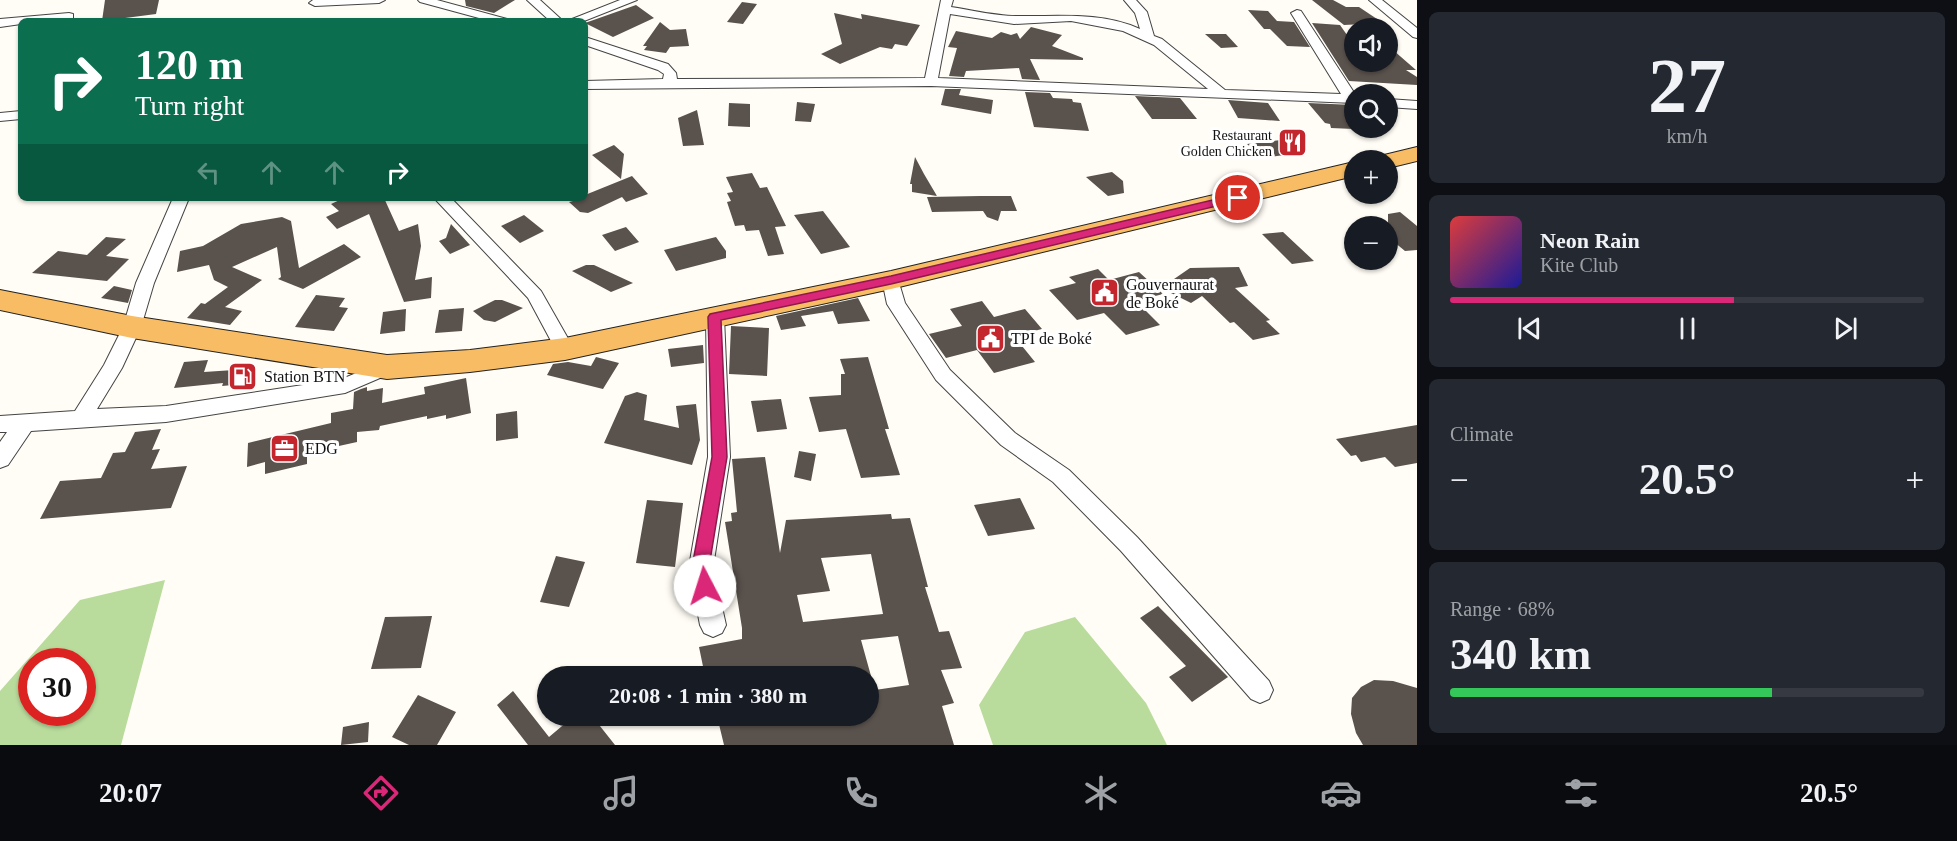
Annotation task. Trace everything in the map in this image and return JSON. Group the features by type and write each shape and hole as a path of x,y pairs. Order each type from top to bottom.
{"highway":[{"path":"1398,159 1417,154"},
{"path":"0,300 132,327 387,367 470,361 565,349 891,280 1344,171"}],"street":[{"path":"321,15 313,2 379,0"},
{"path":"424,0 492,18"},
{"path":"533,0 554,18"},
{"path":"581,18 631,0"},
{"path":"1130,0 1141,12 1148,38"},
{"path":"1375,0 1417,34"},
{"path":"931,82 946,5 1014,20 1071,18 1103,22 1158,42 1221,93"},
{"path":"1297,13 1344,85"},
{"path":"39,18 70,14"},
{"path":"0,23 18,21"},
{"path":"588,42 663,67 670,73 670,83"},
{"path":"588,85 931,82 1344,99"},
{"path":"1398,103 1417,105"},
{"path":"0,117 18,115"},
{"path":"81,418 112,368 132,327 145,283 180,201"},
{"path":"445,201 535,295 565,349"},
{"path":"891,280 896,304 943,375 973,408 1008,439 1061,476 1129,544 1260,690"},
{"path":"713,625 700,567 719,457 715,317"},
{"path":"0,424 166,414 345,386 387,367"},
{"path":"0,459 25,423"}],"green space":[{"path":"165,580 121,745 0,745 0,691 18,671 18,726 96,726 96,648 38,648 80,600"},
{"path":"1075,617 1146,703 1167,745 993,745 979,705 1025,632"}],"building":[{"path":"105,0 159,0 156,14 102,18"},
{"path":"465,0 515,0 494,13 466,6"},
{"path":"1312,0 1333,0 1346,7 1359,7 1376,18 1344,18 1344,25"},
{"path":"742,2 757,4 743,24 727,22"},
{"path":"636,5 654,18 613,37 588,24 588,22"},
{"path":"1248,10 1268,11 1277,21 1294,22 1310,47 1287,46 1270,29 1264,29"},
{"path":"834,13 862,19 861,14 920,25 907,46 895,44 892,49 880,47 840,64 821,54 842,44"},
{"path":"660,22 670,30 686,29 689,46 670,47 666,53 644,50 647,46 643,46"},
{"path":"1312,23 1340,25 1344,31 1344,72 1398,72 1398,54 1416,70 1406,70 1417,77 1417,85 1349,81"},
{"path":"1031,27 1062,35 1052,46 1083,58 1083,60 1030,59 1040,80 1022,79 1019,68 966,71 964,77 949,76 957,48 948,47 956,31 992,38 1001,32 1011,35 1017,33 1020,39"},
{"path":"1205,34 1226,34 1238,47 1221,48"},
{"path":"945,89 961,89 959,95 993,100 991,114 941,105"},
{"path":"1025,92 1050,93 1053,98 1072,99 1073,102 1081,103 1089,131 1034,127"},
{"path":"1135,96 1180,98 1197,119 1152,119"},
{"path":"1228,100 1268,103 1280,121 1238,118"},
{"path":"797,102 815,104 811,122 795,121"},
{"path":"729,103 750,104 750,127 728,126"},
{"path":"1308,103 1344,105 1344,129 1331,128 1330,124 1325,123"},
{"path":"697,110 704,145 683,146 678,118"},
{"path":"1290,139 1305,152 1263,158 1247,144"},
{"path":"614,145 624,154 621,179 592,155"},
{"path":"915,157 937,196 912,192 912,184 910,184"},
{"path":"1112,172 1123,181 1124,193 1108,196 1086,177"},
{"path":"752,173 760,188 767,187 786,226 775,227 784,254 768,256 759,230 746,231 744,225 735,226 727,202 731,201 727,193 733,192 726,177"},
{"path":"632,176 648,194 626,202 622,197 588,213 580,212 569,202 588,201 588,194"},
{"path":"1011,196 1017,211 1001,211 998,221 987,217 983,211 932,212 927,197"},
{"path":"338,201 385,201 399,231 418,224 421,246 415,280 432,277 431,298 404,302 369,214 337,229 326,217 339,211 331,204"},
{"path":"823,211 850,247 821,254 794,215"},
{"path":"1400,212 1417,226 1417,250 1405,251 1398,245 1398,216 1388,216 1388,214"},
{"path":"524,215 544,231 520,243 501,226"},
{"path":"282,217 291,221 299,268 344,244 361,257 303,289 278,279 281,277 277,247 232,267 262,280 225,307 242,311 230,325 187,318 201,303 205,304 228,287 214,280 209,265 177,272 180,251 203,246 241,224"},
{"path":"451,224 470,245 450,254 439,241 446,238"},
{"path":"626,227 639,242 615,251 602,235"},
{"path":"1283,232 1314,261 1292,264 1262,234"},
{"path":"106,237 126,239 106,256 129,259 107,281 32,273 58,251 87,255"},
{"path":"716,237 726,251 726,258 676,271 664,250"},
{"path":"586,265 594,265 633,283 611,292 572,271"},
{"path":"1239,267 1248,286 1235,288 1270,320 1266,321 1280,334 1253,340 1234,322 1230,323 1202,296 1191,303 1161,288 1190,268"},
{"path":"1098,269 1109,280 1139,272 1163,294 1136,301 1160,325 1126,335 1104,313 1077,320 1049,290 1076,283 1069,277"},
{"path":"114,286 132,290 128,303 101,298"},
{"path":"316,295 345,298 339,307 348,308 334,331 295,327"},
{"path":"858,298 870,321 838,324 833,311 801,316 806,326 781,330 776,316"},
{"path":"495,300 502,300 523,308 495,322 484,320 473,311"},
{"path":"982,301 994,317 1025,309 1042,329 1014,336 1035,362 994,373 977,350 946,358 929,334 962,326 950,309"},
{"path":"464,308 462,331 435,333 439,310"},
{"path":"406,309 405,331 380,334 383,312"},
{"path":"731,326 769,328 767,376 729,374"},
{"path":"703,345 704,363 671,367 668,349"},
{"path":"596,357 619,363 603,389 547,375 553,364 568,362 591,366"},
{"path":"868,357 889,429 885,429 900,475 861,478 846,429 819,432 809,397 841,395 841,374 845,374 840,359"},
{"path":"208,360 204,372 249,369 243,384 222,386 223,383 174,388 184,362"},
{"path":"466,378 471,413 446,419 446,415 427,419 427,416 380,426 379,430 357,432 357,442 307,453 307,464 265,474 265,462 247,467 248,443 331,423 331,413 353,409 354,392 361,389 367,387 367,391 383,388 382,403 425,394 424,387"},
{"path":"637,392 647,395 644,420 679,428 676,406 696,404 700,440 692,465 604,443 625,396"},
{"path":"781,399 787,429 757,432 751,401"},
{"path":"517,411 518,438 496,441 496,414"},
{"path":"1417,425 1417,463 1395,467 1385,457 1361,462 1356,455 1351,456 1336,439"},
{"path":"161,429 152,450 160,449 151,469 187,466 171,508 40,519 60,481 101,478 113,453 125,452 135,432"},
{"path":"799,451 816,454 811,481 794,477"},
{"path":"765,457 780,553 786,520 891,514 892,519 910,518 928,587 925,587 939,632 949,631 962,668 941,670 954,703 942,706 954,745 724,745 719,726 879,726 879,689 909,685 898,636 861,640 868,666 703,666 699,647 742,639 725,522 732,521 731,513 737,512 732,459","holes":["871,554 883,614 803,622 797,595 830,591 821,558"]},
{"path":"1020,498 1035,529 988,536 974,505"},
{"path":"647,500 683,503 675,567 636,563"},
{"path":"556,556 585,562 569,607 540,602"},
{"path":"1158,606 1228,677 1192,702 1169,677 1186,666 1140,618"},
{"path":"432,616 421,668 371,669 385,617"},
{"path":"1374,680 1393,681 1417,688 1417,745 1363,745 1356,733 1351,714 1352,698 1361,687"},
{"path":"513,691 537,722 537,726 540,726 549,737 562,726 600,726 615,745 528,745 497,705"},
{"path":"418,695 456,712 437,745 409,745 392,737"},
{"path":"369,722 368,742 341,745 343,727"}],"place":[{"name":"Restaurant Golden Chicken","path":"1293,143"},
{"name":"Gouvernaurat de Boké","path":"1105,293"},
{"name":"TPI de Boké","path":"990,338"},
{"name":"Station BTN","path":"243,376"},
{"name":"EDG","path":"284,448"}],"route":[{"path":"705,586 700,567 719,457 715,317 891,280 1238,198"}]}
